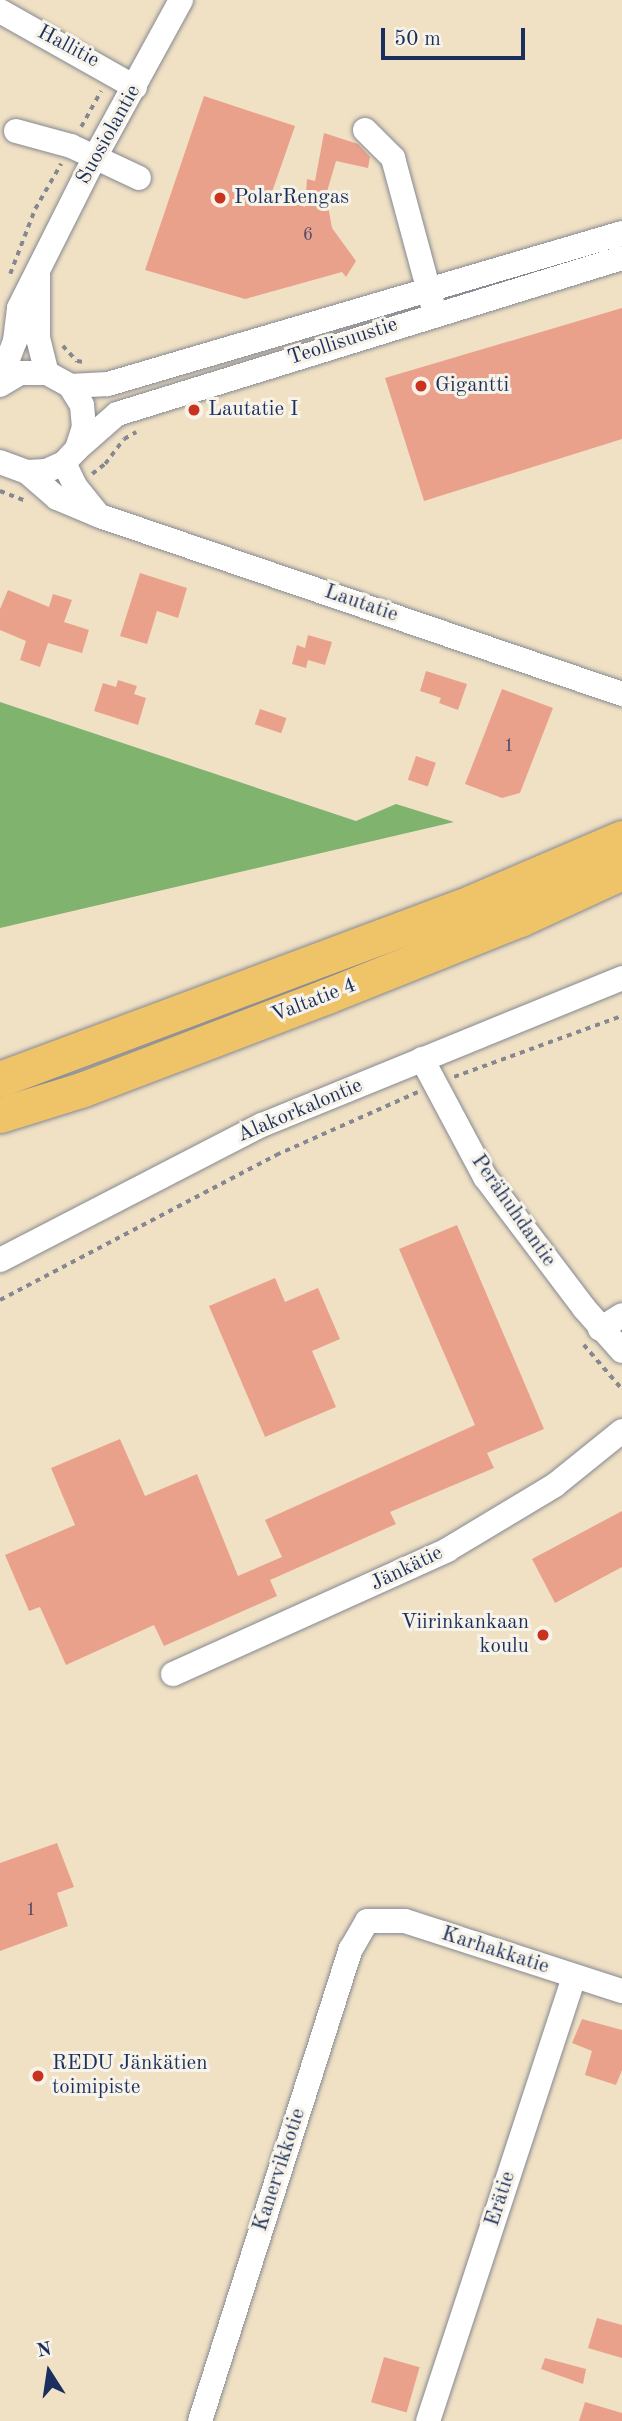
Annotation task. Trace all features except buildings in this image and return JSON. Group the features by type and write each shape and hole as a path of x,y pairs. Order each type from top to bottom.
{"highway":[{"name":"Valtatie 4","path":"0,1079 461,906 622,838"},
{"name":"Valtatie 4","path":"0,1115 81,1090 520,919 622,872"},
{"path":"520,919 622,883"}],"street":[{"name":"Suosiolantie","path":"0,380 16,341 19,308 94,159 181,0"},
{"name":"Hallitie","path":"0,11 135,87"},
{"path":"365,130 393,159 432,302"},
{"path":"16,131 71,146 139,178"},
{"name":"Teollisuustie","path":"70,456 117,414 622,233"},
{"name":"Teollisuustie","path":"70,386 108,384 432,302 622,258"},
{"name":"Suosiolantie","path":"38,271 37,338 47,373"},
{"path":"0,385 20,373 47,373 70,386 82,405 84,427 70,456 46,471 8,464"},
{"name":"Lautatie","path":"66,492 70,456"},
{"name":"Lautatie","path":"8,464 66,492 100,516 622,694"},
{"name":"Alakorkalontie","path":"0,1260 262,1125 618,982"},
{"name":"Perähuhdantie","path":"422,1059 425,1089 485,1177 600,1329 622,1351"},
{"path":"600,1329 622,1315"},
{"name":"Jänkätie","path":"173,1674 447,1550 555,1485 622,1431"},
{"name":"Karhakkatie","path":"367,1921 405,1921 622,1992"},
{"name":"Kanervikkotie","path":"200,2421 351,1949 367,1921"},
{"name":"Erätie","path":"428,2421 574,1977"}],"path":[{"path":"0,491 39,506 66,492 105,464 124,439 142,429"},
{"name":"Alakorkalontie","path":"0,1300 276,1155 425,1089 622,1016"}],"green space":[{"path":"0,702 356,821 396,804 454,822 0,928"}],"place":[{"name":"PolarRengas","path":"220,198"},
{"name":"Gigantti","path":"421,386"},
{"name":"Lautatie I","path":"194,410"},
{"name":"Viirinkankaan koulu","path":"543,1635"},
{"name":"REDU Jänkätien toimipiste","path":"38,2076"}]}
